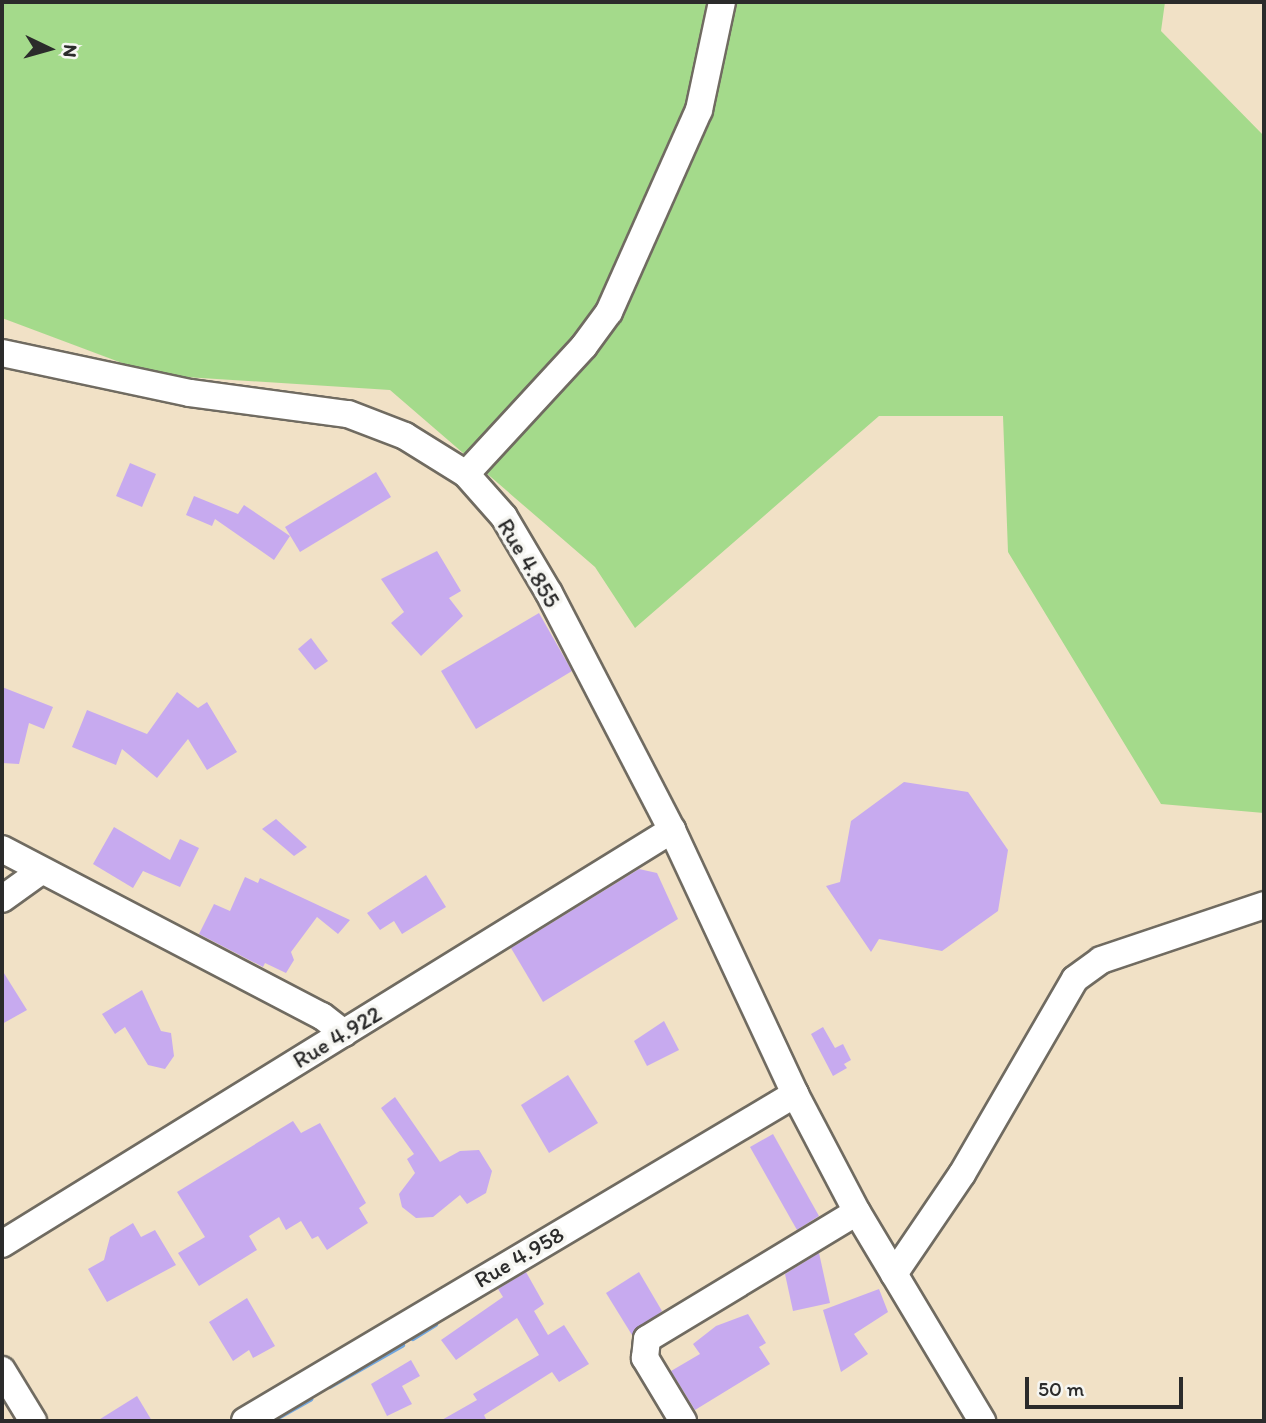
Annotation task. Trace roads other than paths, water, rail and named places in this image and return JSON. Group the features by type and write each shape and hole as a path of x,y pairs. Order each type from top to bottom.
{"street":[{"path":"466,474 584,346 609,312 699,110 722,2"},
{"name":"Rue 4.855","path":"2,353 190,393 348,414 405,436 466,474 504,517 549,593 672,830 795,1094 857,1212 982,1421"},
{"name":"Rue 4.922","path":"2,1244 672,830"},
{"path":"2,849 322,1016 344,1033"},
{"path":"2,899 41,871"},
{"path":"894,1274 962,1174 1074,979 1101,960 1264,905"},
{"name":"Rue 4.958","path":"245,1421 795,1094"},
{"path":"683,1421 645,1358 647,1339 857,1212"},
{"path":"2,1370 33,1421"}],"waterway":[{"path":"413,1338 435,1324"},
{"path":"330,1386 402,1345"},
{"path":"271,1421 310,1399"}]}
